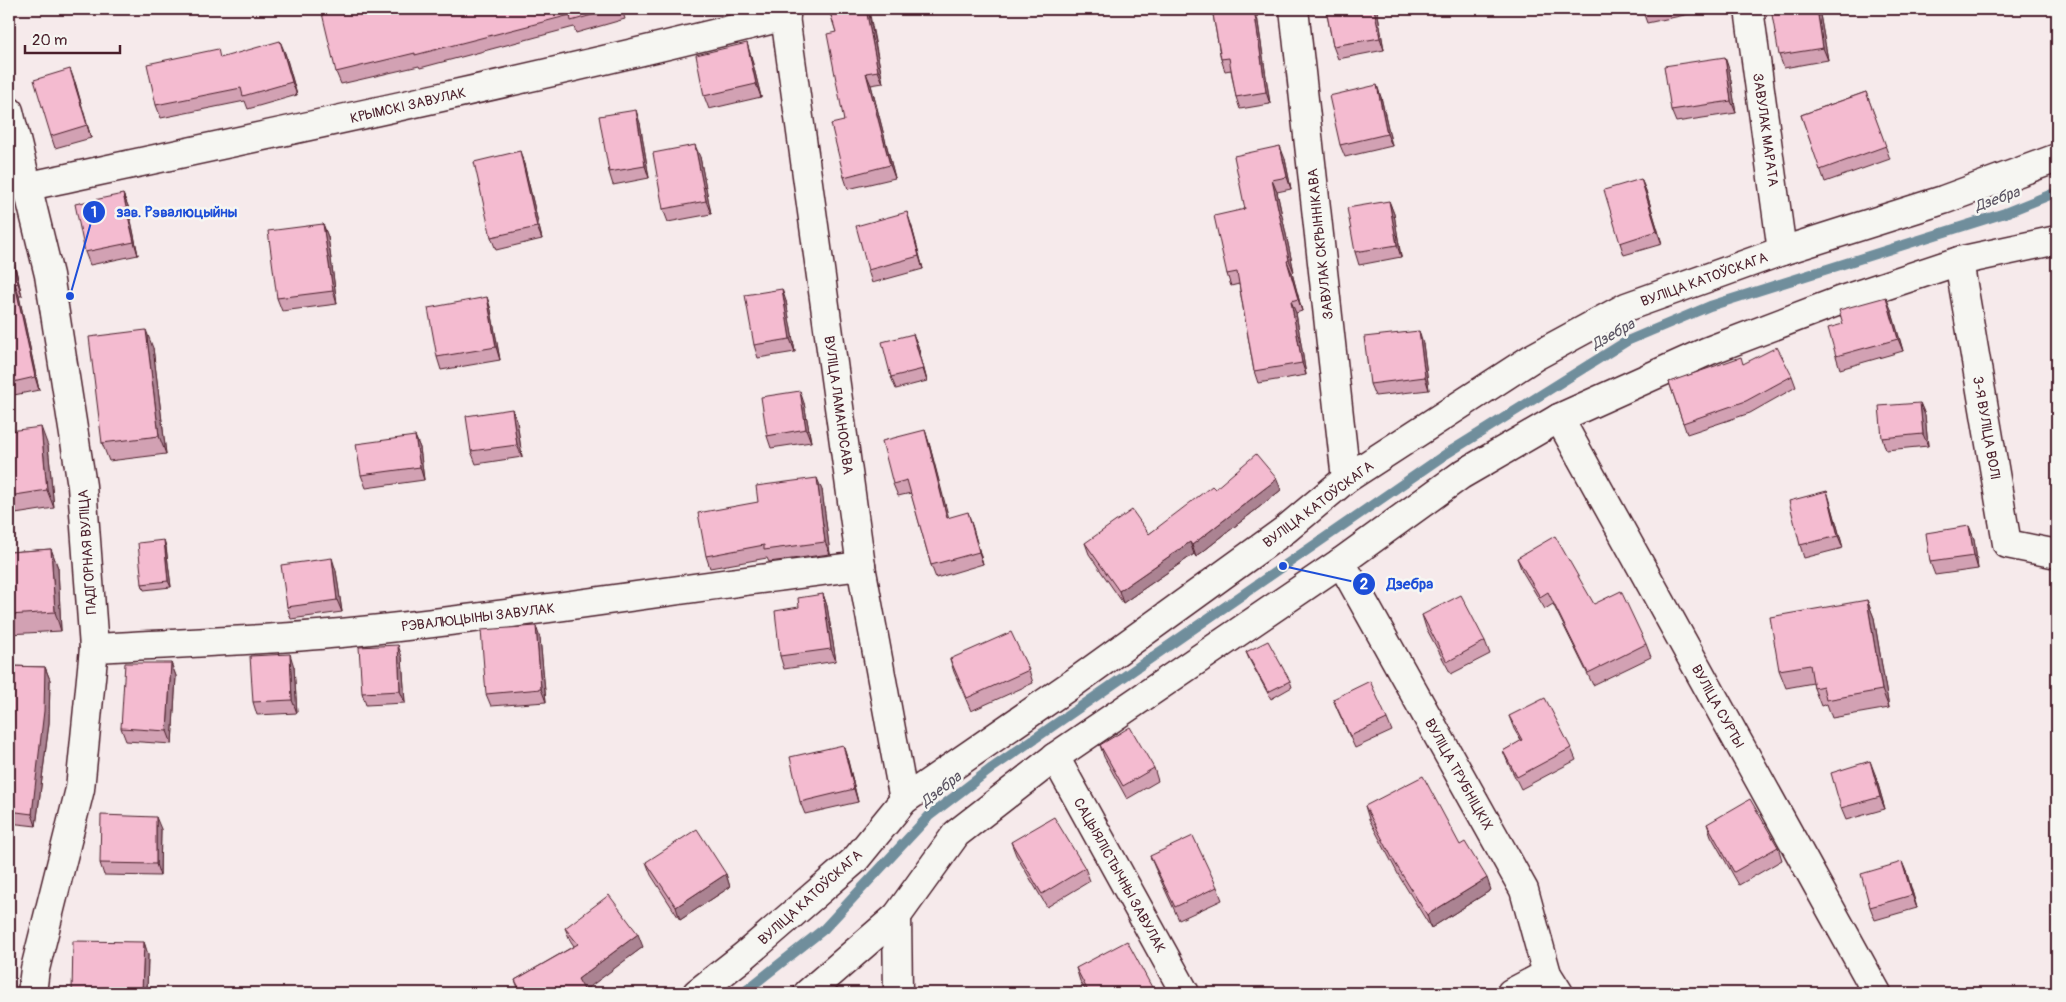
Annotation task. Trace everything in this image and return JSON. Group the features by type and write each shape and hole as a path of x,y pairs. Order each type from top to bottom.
{"street":[{"name":"ЗАВУЛАК СКРЫННІКАВА","path":"1294,9 1346,479"},
{"name":"ЗАВУЛАК МАРАТА","path":"1749,9 1782,251"},
{"name":"КРЫМСКІ ЗАВУЛАК","path":"29,186 627,56 785,12"},
{"name":"ВУЛІЦА ЛАМАНОСАВА","path":"785,12 860,566 904,800"},
{"name":"ПАДГОРНАЯ ВУЛІЦА","path":"9,111 29,186 49,275 82,486 94,648 80,788 35,969 32,993"},
{"name":"ВУЛІЦА КАТОЎСКАГА","path":"697,993 744,956 855,860 904,800 1075,682 1285,530 1346,479 1534,357 1626,307 1782,251 1943,200 2057,158"},
{"path":"808,993 896,916 956,834 1055,758 1340,562 1461,475 1560,418 1708,351 1839,301 1959,261 2057,240"},
{"name":"3-Я ВУЛІЦА ВОЛІ","path":"1959,261 2007,544 2057,554"},
{"name":"ВУЛІЦА СУРТЫ","path":"1560,418 1876,993"},
{"name":"ВУЛІЦА ТРУБНІЦКІХ","path":"1340,562 1524,890 1553,983"},
{"name":"РЭВАЛЮЦЫНЫ ЗАВУЛАК","path":"94,648 340,633 520,613 713,584 860,566"},
{"name":"САЦЫЯЛІСТЫЧНЫ ЗАВУЛАК","path":"1055,758 1185,993"},
{"path":"896,916 898,993"},
{"path":"1511,993 1553,983"}],"building":[{"path":"321,9 371,9 372,16 399,9 613,9 571,21 570,15 415,55 415,53 336,72"},
{"path":"829,9 866,9 878,71 866,73 890,165 844,177 831,124 844,121 827,34 836,32"},
{"path":"1212,9 1254,9 1266,92 1236,97 1229,58 1221,59"},
{"path":"1326,9 1374,9 1380,38 1333,46"},
{"path":"1771,9 1817,9 1823,48 1779,55"},
{"path":"280,41 292,82 243,96 241,88 156,105 147,64 218,49 220,58"},
{"path":"747,43 756,84 704,96 696,55"},
{"path":"1725,57 1731,101 1671,110 1664,66"},
{"path":"70,69 87,125 51,136 34,80"},
{"path":"1377,85 1387,134 1340,145 1329,96"},
{"path":"1866,92 1886,146 1820,170 1801,115"},
{"path":"636,110 645,166 609,172 599,116"},
{"path":"695,145 706,201 663,209 653,153"},
{"path":"1280,146 1287,177 1272,180 1289,260 1287,261 1298,299 1291,301 1302,363 1254,371 1237,272 1227,274 1214,216 1245,209 1234,156"},
{"path":"520,151 537,227 491,237 474,162"},
{"path":"1641,179 1657,231 1620,243 1604,190"},
{"path":"123,194 134,242 85,252 75,204"},
{"path":"1389,201 1397,245 1355,252 1347,208"},
{"path":"907,212 919,256 868,270 856,226"},
{"path":"323,224 333,291 277,298 268,231"},
{"path":"9,247 18,283 15,284 35,377 9,383"},
{"path":"782,289 790,339 754,345 745,295"},
{"path":"487,297 496,347 437,357 428,308"},
{"path":"1886,297 1898,339 1836,356 1828,328 1843,324 1839,310"},
{"path":"146,330 159,436 102,443 89,337"},
{"path":"1419,331 1425,377 1370,384 1364,337"},
{"path":"913,334 923,369 891,377 882,342"},
{"path":"1777,347 1792,376 1746,401 1683,423 1669,382 1741,357 1743,364"},
{"path":"800,391 806,429 767,436 761,397"},
{"path":"1920,403 1923,434 1882,438 1879,406"},
{"path":"512,409 517,445 471,451 466,416"},
{"path":"41,427 47,490 9,496 9,431"},
{"path":"925,430 947,518 968,512 979,552 931,565 907,480 893,484 882,441"},
{"path":"415,436 420,467 361,475 356,444"},
{"path":"1256,454 1277,479 1192,545 1190,542 1119,591 1085,543 1132,510 1149,534 1212,486 1215,489"},
{"path":"817,478 825,542 764,550 764,545 706,556 698,513 758,502 756,486"},
{"path":"1827,491 1838,536 1800,545 1789,501"},
{"path":"1969,526 1974,556 1930,562 1926,533"},
{"path":"1555,536 1594,604 1621,591 1646,644 1588,673 1548,592 1540,597 1517,558"},
{"path":"164,540 168,581 142,584 138,543"},
{"path":"51,549 55,612 9,615 9,552"},
{"path":"332,558 337,600 287,607 281,565"},
{"path":"823,594 831,649 780,656 775,611 799,607 798,598"},
{"path":"1461,595 1485,641 1447,662 1422,615"},
{"path":"1867,600 1882,690 1826,700 1823,686 1814,688 1810,665 1779,670 1770,617"},
{"path":"536,626 541,689 486,694 481,630"},
{"path":"1011,632 1029,670 967,698 950,659"},
{"path":"1268,641 1290,681 1268,692 1246,652"},
{"path":"398,645 400,691 362,693 359,647"},
{"path":"290,654 292,700 253,702 250,656"},
{"path":"125,663 171,663 167,731 121,728"},
{"path":"9,666 45,667 44,711 32,814 9,811"},
{"path":"1370,681 1387,719 1350,736 1333,699"},
{"path":"1545,698 1571,748 1517,777 1503,751 1522,740 1509,716"},
{"path":"1130,727 1154,768 1123,786 1100,745"},
{"path":"843,745 854,789 800,802 790,757"},
{"path":"1870,761 1880,797 1841,808 1831,773"},
{"path":"1423,776 1460,845 1465,842 1487,878 1427,915 1395,863 1365,806"},
{"path":"1750,799 1778,847 1734,872 1707,824"},
{"path":"101,815 156,817 156,864 100,863"},
{"path":"1054,817 1085,868 1042,894 1011,842"},
{"path":"697,829 726,874 676,907 646,862"},
{"path":"1193,836 1217,887 1175,907 1150,856"},
{"path":"1902,862 1912,895 1870,907 1861,874"},
{"path":"609,895 638,934 578,979 586,993 522,993 515,980 578,944 565,928"},
{"path":"73,941 144,942 142,991 126,990 126,993 72,993"},
{"path":"1127,941 1155,993 1089,993 1076,968"},
{"path":"463,988 466,993 453,993"}],"waterway":[{"name":"Дзебра","path":"743,993 824,929 929,816 992,768 1446,454 1627,341 1710,306 2005,213 2057,192"}],"place":[{"name":"зав. Рэвалюцыйны","path":"70,296"},
{"name":"Дзебра","path":"1283,566"}]}
